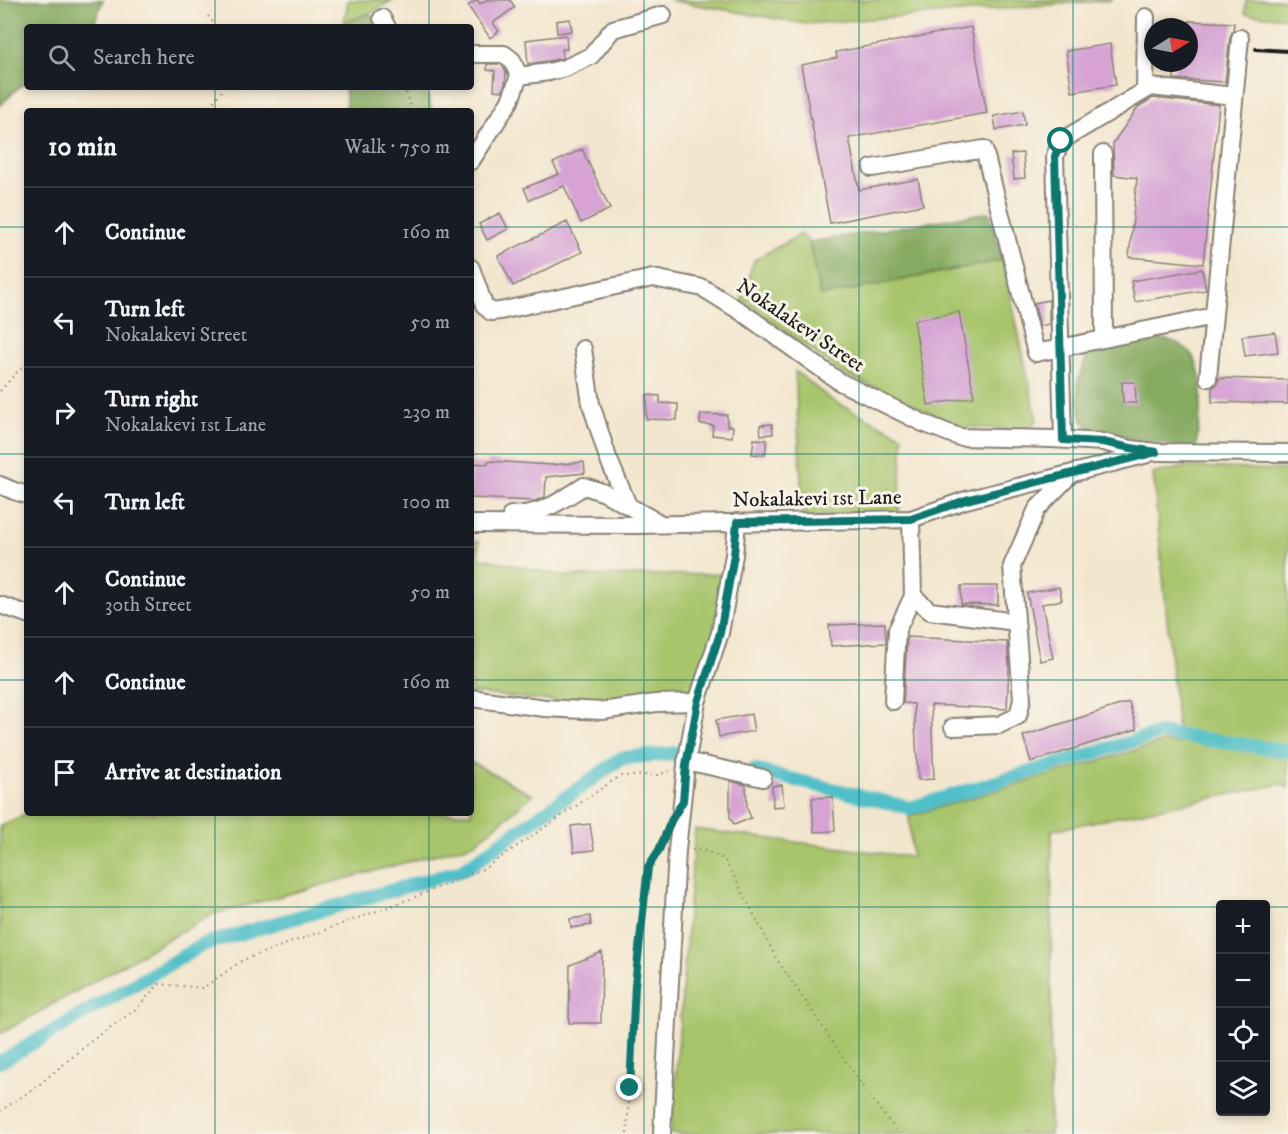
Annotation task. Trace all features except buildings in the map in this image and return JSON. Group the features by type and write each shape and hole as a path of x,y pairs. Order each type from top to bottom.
{"street":[{"path":"519,76 565,68 591,56 613,29 663,15"},
{"path":"1145,90 1146,17"},
{"path":"1208,378 1240,38"},
{"path":"474,54 504,54 512,60 519,76 510,101 474,156"},
{"path":"1063,440 1055,156 1061,141 1151,87 1234,96"},
{"path":"872,168 984,149 1036,353 1214,316"},
{"path":"1102,154 1104,339"},
{"name":"Nokalakevi Street","path":"474,277 484,305 491,312 653,278 703,288 743,313 840,382 922,423 959,436 1103,442 1156,452 1288,453"},
{"path":"583,349 591,404 608,458 628,506"},
{"name":"Nokalakevi 1st Lane","path":"474,524 637,525 911,519 966,500 1156,452"},
{"path":"953,727 999,725 1018,716 1022,699 1012,567 1037,509 1071,474"},
{"path":"0,484 14,492 24,494"},
{"path":"486,515 528,514 544,510 584,486 605,493 661,524"},
{"path":"893,700 897,630 913,596 911,519"},
{"path":"662,1134 670,845 698,702 720,633 734,555 737,522"},
{"path":"913,596 930,611 1016,622"},
{"path":"0,605 24,613"},
{"path":"474,698 545,708 602,711 656,703 698,702"},
{"path":"686,763 763,777"}],"path":[{"path":"208,16 215,24"},
{"path":"209,108 223,90"},
{"path":"405,90 411,108"},
{"path":"0,391 24,366"},
{"path":"0,1111 34,1089 90,1042 136,1009 159,984 203,988 243,960 410,899 485,868 620,776 658,775 686,763"},
{"path":"627,1134 635,985 648,867 659,850 670,845 703,850 724,859 776,958 870,1097 899,1134"}],"green space":[{"path":"0,0 103,0 94,24 24,24 24,84 0,106"},
{"path":"348,0 393,0 370,13 344,23"},
{"path":"669,0 1112,0 806,24"},
{"path":"1246,0 1288,0 1288,18 1245,14"},
{"path":"370,13 376,24 344,24"},
{"path":"345,90 426,90 432,108 345,108"},
{"path":"989,212 1003,260 820,296 809,242"},
{"path":"801,234 809,242 820,296 1003,260 1037,421 1025,430 963,427 842,373 742,299 754,260"},
{"path":"1155,339 1175,342 1188,350 1196,363 1201,396 1196,449 1097,433 1082,421 1078,399 1078,380 1088,353"},
{"path":"795,371 833,401 903,436 899,514 803,517"},
{"path":"1187,467 1288,470 1288,788 1282,784 1052,830 1050,1134 671,1134 695,829 912,857 909,816 1163,742 1179,744 1153,473"},
{"path":"479,541 478,557 563,576 727,574 718,637 694,694 598,705 474,693 474,542"},
{"path":"474,764 533,795 474,844 211,915 0,1034 0,826 24,814 474,816"}],"waterway":[{"path":"754,770 910,808 1160,733 1288,751"},
{"path":"0,1062 204,944 463,870 622,758 680,753"}],"railway":[{"path":"1256,49 1288,51"}],"route":[{"path":"630,1088 635,985 648,867 683,801 686,765 698,702 720,633 734,555 737,522 911,519 966,500 1156,452 1103,442 1063,440 1055,156 1061,141"}]}
